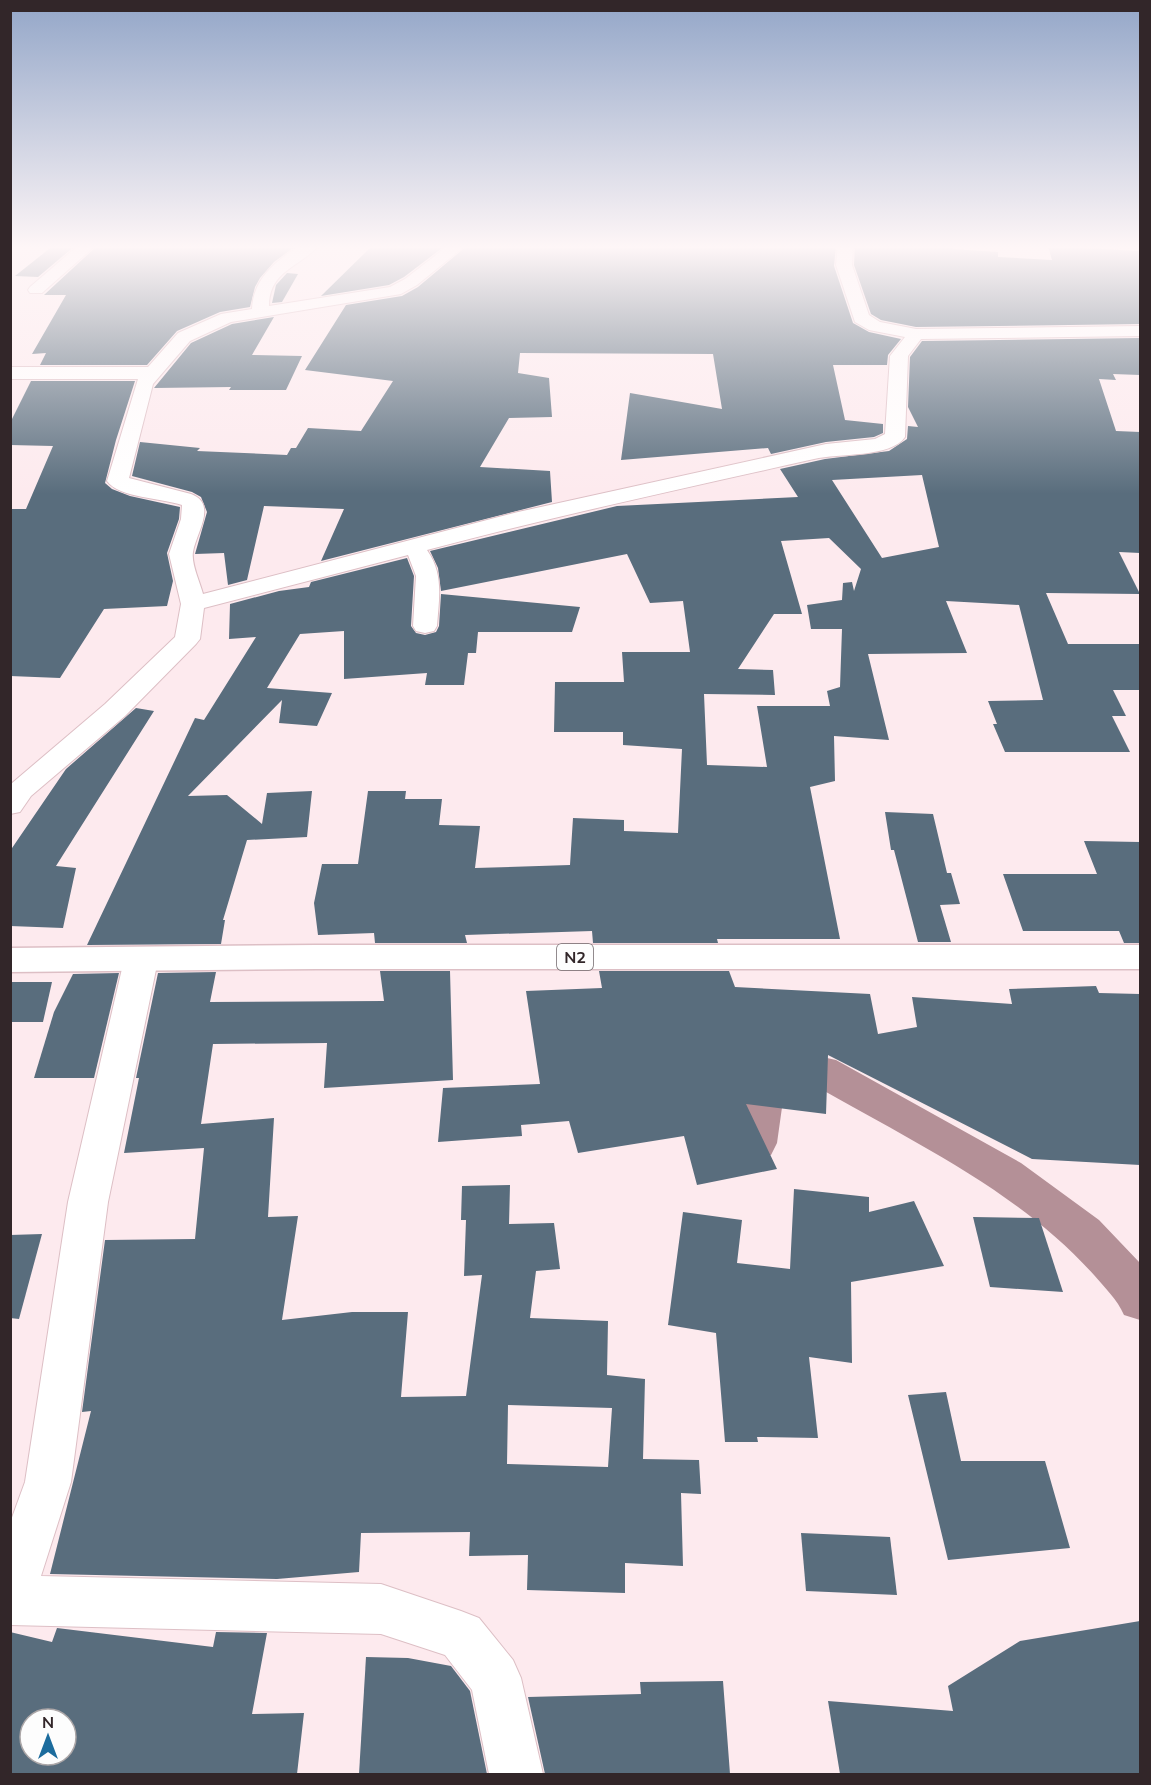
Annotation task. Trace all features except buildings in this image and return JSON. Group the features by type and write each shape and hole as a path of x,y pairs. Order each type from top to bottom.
{"highway":[{"name":"N2","path":"10,960 316,957 1140,957"}],"street":[{"path":"10,805 21,790 115,710 187,639 193,604 182,554 192,519 193,502 178,495 129,488 118,481 144,383 184,337 204,328"},
{"path":"887,328 916,334 1140,331"},
{"path":"193,604 518,519 826,450 880,445 895,437 899,356 916,334"},
{"path":"10,373 153,373"},
{"path":"414,547 424,561 428,573 425,626"},
{"path":"10,1595 48,1482 88,1202 141,960"},
{"path":"10,1600 381,1609 461,1636 495,1678 516,1774"}],"waterway":[{"path":"723,1139 756,1143 769,1060 822,1071 1006,1175 1084,1233 1137,1291 1140,1300"}]}
